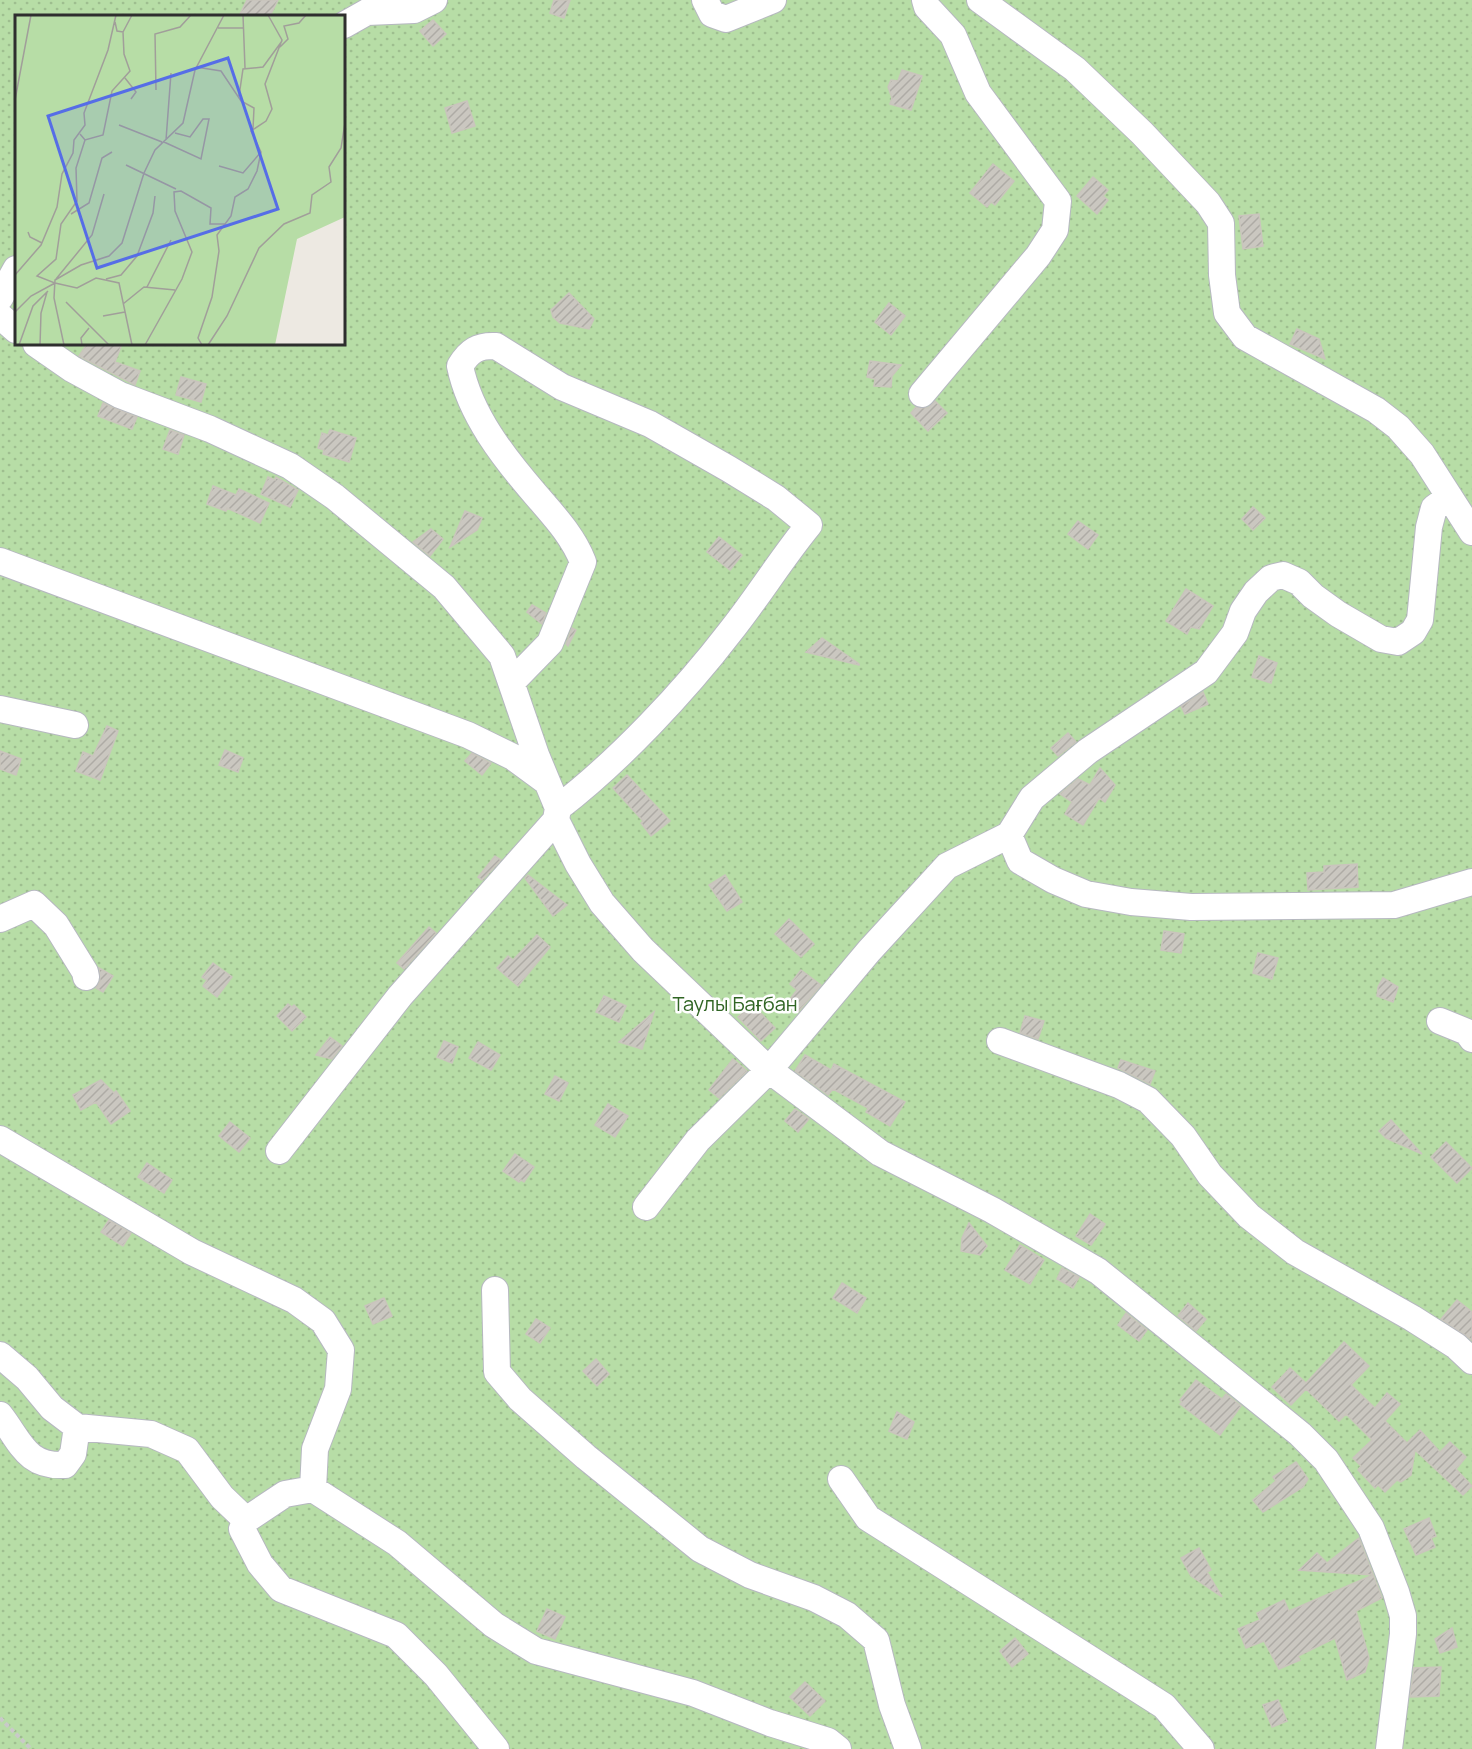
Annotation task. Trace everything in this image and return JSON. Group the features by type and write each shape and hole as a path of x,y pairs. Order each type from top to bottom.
{"street":[{"path":"345,24 364,6 414,10 434,0"},
{"path":"705,0 712,14 726,19 773,0"},
{"path":"922,393 1038,256 1054,230 1058,201 978,93 953,35 927,7 925,0"},
{"path":"980,0 1075,69 1142,133 1208,203 1221,224 1222,276 1227,313 1245,337 1376,410 1398,427 1422,454 1472,532"},
{"path":"0,298 15,272"},
{"path":"0,316 15,329"},
{"path":"37,345 72,369 120,395 210,429 290,466 335,497 444,587 502,656 536,755 578,864 602,903 666,974 769,1070 880,1153 992,1210 1098,1271 1269,1406 1326,1460 1371,1528 1403,1616 1403,1634 1389,1749"},
{"path":"279,1150 555,804 640,732 695,673 753,603 808,525 776,498 650,424 562,387 496,346 483,345 467,353 460,366 468,394 480,419 515,470 577,546 583,562 550,644 512,682"},
{"path":"646,1207 698,1140 769,1070 869,951 947,866 1009,835 1032,798 1088,751 1206,672 1235,633 1243,611 1256,592 1270,578 1283,575 1299,582 1313,596 1338,614 1381,639 1398,642 1413,632 1420,620 1428,537 1434,508 1449,497"},
{"path":"0,561 468,735 513,757 555,804"},
{"path":"0,709 75,725"},
{"path":"1009,835 1020,861 1053,880 1086,894 1131,902 1202,907 1394,905 1472,882"},
{"path":"0,919 34,904 56,925 86,972 86,977"},
{"path":"1440,1021 1467,1032 1472,1040"},
{"path":"1000,1041 1119,1085 1148,1100 1183,1136 1210,1175 1249,1216 1295,1252 1430,1329 1456,1346 1472,1361"},
{"path":"0,1139 182,1246 294,1300 323,1321 341,1350 338,1389 315,1449 312,1489"},
{"path":"495,1290 498,1372 520,1399 586,1457 700,1549 750,1575 814,1598 847,1615 876,1640 892,1705 908,1749"},
{"path":"0,1355 27,1378 52,1408 77,1427 151,1434 187,1450 222,1497 246,1520"},
{"path":"0,1415 32,1459 49,1466 65,1466 73,1454 77,1427"},
{"path":"842,1479 868,1518 1164,1706 1201,1749"},
{"path":"496,1749 436,1675 396,1635 281,1589 260,1564 242,1529 246,1520 285,1494 312,1489 397,1542 494,1625 536,1651 693,1694 770,1723 828,1741 838,1749"}],"path":[{"path":"0,1718 31,1749"}],"green space":[{"name":"Таулы Бағбан","path":"0,0 1472,0 1472,1749 0,1749"}],"building":[{"path":"247,0 278,0 270,15 240,15"},
{"path":"554,0 570,0 564,18 550,13"},
{"path":"433,20 446,34 433,46 420,31"},
{"path":"902,70 922,76 911,110 890,104 892,98 888,87 891,80 898,81"},
{"path":"467,101 475,126 452,133 445,108"},
{"path":"993,164 1014,181 995,205 991,202 987,207 970,193"},
{"path":"1093,177 1108,190 1103,196 1108,200 1097,214 1077,196"},
{"path":"1259,214 1263,246 1243,249 1239,216"},
{"path":"569,293 594,319 589,329 560,323 553,317 551,310"},
{"path":"889,303 905,316 891,335 875,322"},
{"path":"1297,329 1319,339 1325,359 1290,344"},
{"path":"86,345 122,345 115,362 140,371 135,385 79,356"},
{"path":"870,361 901,365 892,376 891,387 874,386 875,379 867,377"},
{"path":"181,377 206,384 201,402 176,395"},
{"path":"935,401 947,413 928,431 911,413 916,407 928,408"},
{"path":"103,403 137,417 132,429 98,416"},
{"path":"170,430 184,435 178,454 163,449"},
{"path":"330,430 356,438 349,462 323,454 324,450 318,448 322,433 328,435"},
{"path":"268,477 275,480 276,477 298,490 290,507 261,494"},
{"path":"213,486 236,495 239,489 269,503 260,523 227,508 226,511 207,504"},
{"path":"1253,507 1265,518 1253,530 1242,519"},
{"path":"465,511 482,518 477,530 450,547"},
{"path":"1078,521 1098,535 1088,549 1068,534"},
{"path":"431,529 443,539 430,556 413,542"},
{"path":"719,537 742,555 730,570 707,552"},
{"path":"1186,589 1213,606 1199,629 1191,627 1187,634 1166,621"},
{"path":"532,605 546,613 542,624 527,612"},
{"path":"572,628 576,630 568,646 566,644"},
{"path":"822,638 859,664 859,665 806,652"},
{"path":"1259,656 1277,663 1271,683 1252,677"},
{"path":"1203,692 1208,704 1185,714 1181,706"},
{"path":"107,726 118,731 100,780 76,771 83,752 93,756"},
{"path":"1068,733 1076,742 1058,756 1051,748"},
{"path":"225,750 243,758 238,772 219,765"},
{"path":"0,751 21,759 16,775 0,769"},
{"path":"472,753 491,763 482,775 465,761"},
{"path":"1100,768 1115,785 1105,802 1099,798 1083,825 1065,814 1072,802 1060,794 1078,779 1090,785"},
{"path":"627,775 670,821 651,836 641,823 643,821 613,788"},
{"path":"495,856 501,860 482,880 478,877"},
{"path":"1357,864 1358,887 1308,890 1307,873 1324,872 1324,866"},
{"path":"528,875 567,905 553,916 525,878"},
{"path":"725,875 742,902 727,911 709,885"},
{"path":"789,919 814,944 801,957 775,934"},
{"path":"429,927 436,933 404,969 397,963"},
{"path":"1164,931 1184,934 1181,953 1161,950"},
{"path":"537,935 550,947 518,986 497,968 508,956 513,960"},
{"path":"1258,953 1278,958 1272,979 1253,973"},
{"path":"213,963 232,977 217,997 203,986 207,980 202,977"},
{"path":"99,968 113,976 103,992 96,988 100,981"},
{"path":"801,970 821,985 798,1012 787,1003 797,990 790,984"},
{"path":"1383,978 1398,987 1393,1002 1377,996 1378,987"},
{"path":"604,996 626,1006 619,1022 596,1012"},
{"path":"288,1004 292,1007 294,1005 306,1017 292,1031 277,1016"},
{"path":"752,1004 775,1028 761,1041 738,1017"},
{"path":"654,1012 642,1049 619,1042"},
{"path":"1025,1016 1044,1021 1038,1039 1020,1033"},
{"path":"330,1037 342,1046 332,1059 316,1055"},
{"path":"444,1041 458,1047 452,1063 437,1057"},
{"path":"478,1042 500,1055 491,1070 469,1058"},
{"path":"805,1055 831,1070 834,1064 905,1102 890,1126 866,1112 868,1108 833,1089 828,1095 795,1071"},
{"path":"733,1059 747,1071 719,1098 709,1090"},
{"path":"1121,1060 1155,1071 1150,1084 1118,1068"},
{"path":"555,1076 568,1083 559,1101 545,1094"},
{"path":"101,1080 114,1093 116,1091 130,1111 111,1124 96,1102 81,1110 73,1095"},
{"path":"608,1104 628,1116 615,1137 595,1125"},
{"path":"795,1109 809,1119 798,1132 785,1121"},
{"path":"1391,1120 1422,1154 1386,1138 1379,1131"},
{"path":"230,1122 250,1138 239,1152 219,1136"},
{"path":"1446,1142 1472,1168 1457,1183 1431,1157"},
{"path":"515,1154 534,1167 524,1182 521,1180 519,1182 503,1171"},
{"path":"147,1163 172,1180 164,1193 138,1177"},
{"path":"1090,1214 1105,1224 1091,1245 1076,1236"},
{"path":"109,1220 131,1233 123,1246 101,1232"},
{"path":"969,1223 987,1246 980,1255 961,1251 962,1238"},
{"path":"1020,1245 1044,1260 1030,1284 1005,1270"},
{"path":"1062,1268 1079,1277 1073,1288 1057,1279"},
{"path":"842,1283 866,1298 857,1313 833,1298"},
{"path":"384,1298 392,1316 373,1324 365,1306"},
{"path":"1457,1300 1472,1312 1472,1340 1441,1319"},
{"path":"1188,1303 1206,1319 1196,1331 1178,1316"},
{"path":"1126,1313 1147,1330 1139,1341 1118,1325"},
{"path":"536,1319 550,1328 540,1343 526,1334"},
{"path":"1344,1342 1369,1366 1351,1385 1375,1408 1387,1393 1400,1404 1385,1421 1407,1443 1420,1430 1440,1452 1450,1442 1466,1457 1456,1469 1472,1486 1463,1495 1415,1450 1411,1475 1401,1482 1397,1480 1385,1492 1378,1485 1375,1488 1358,1470 1361,1466 1353,1458 1372,1440 1346,1414 1339,1421 1306,1389 1291,1405 1272,1387 1290,1368 1306,1383"},
{"path":"596,1359 609,1374 597,1386 583,1371"},
{"path":"1196,1380 1222,1399 1226,1394 1241,1406 1220,1435 1180,1404 1182,1402 1180,1400"},
{"path":"897,1412 914,1422 907,1439 889,1431"},
{"path":"1296,1462 1308,1479 1303,1487 1263,1512 1253,1500 1276,1481 1273,1477"},
{"path":"1429,1518 1436,1536 1431,1538 1435,1547 1416,1555 1404,1529"},
{"path":"1359,1538 1382,1598 1356,1611 1369,1658 1365,1672 1347,1680 1335,1638 1298,1656 1300,1660 1279,1669 1264,1641 1246,1648 1238,1629 1260,1620 1257,1613 1284,1600 1289,1611 1373,1575 1299,1570 1317,1553 1327,1563"},
{"path":"1199,1548 1211,1570 1207,1572 1222,1597 1191,1576 1181,1558"},
{"path":"547,1609 565,1617 555,1639 537,1631"},
{"path":"1452,1628 1457,1647 1440,1653 1435,1639"},
{"path":"1015,1638 1028,1654 1012,1667 1000,1651"},
{"path":"1441,1667 1439,1696 1410,1697 1414,1668"},
{"path":"805,1682 825,1701 810,1716 790,1697"},
{"path":"1278,1700 1287,1721 1272,1727 1263,1705"}]}
